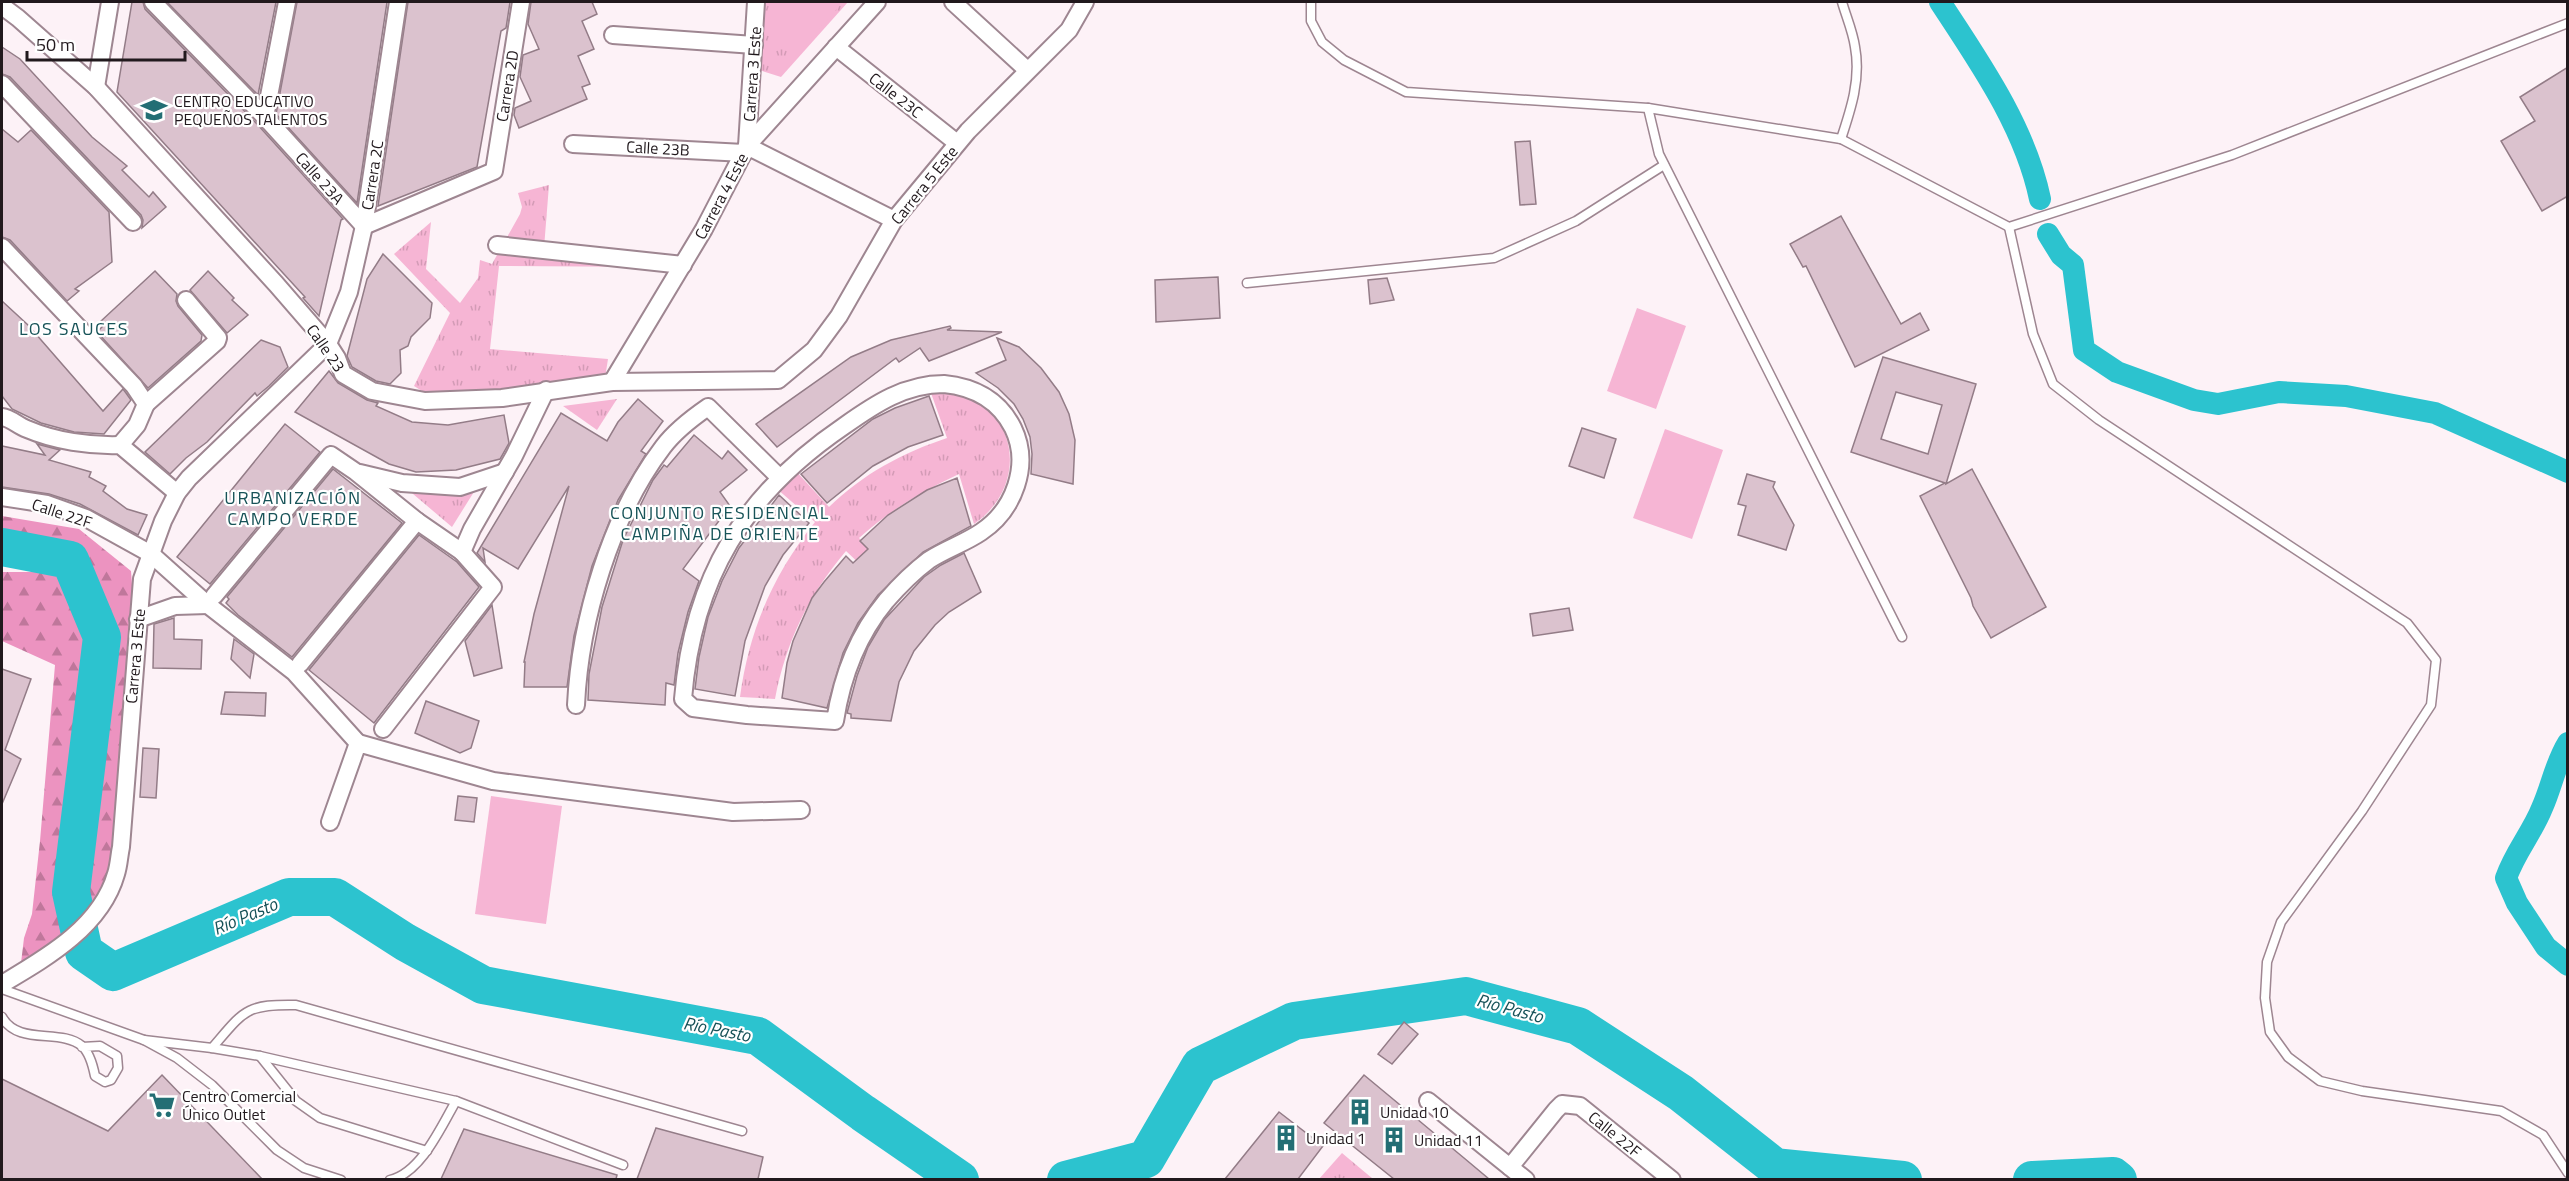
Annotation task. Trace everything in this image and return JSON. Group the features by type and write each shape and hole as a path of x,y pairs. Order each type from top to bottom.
{"street":[{"path":"96,87 110,2"},
{"name":"Calle 23A","path":"153,2 265,117 364,226"},
{"path":"265,117 286,2"},
{"name":"Carrera 2C","path":"328,344 349,292 364,226 398,2"},
{"name":"Carrera 2D","path":"364,226 494,171 521,2"},
{"name":"Carrera 3 Este","path":"746,149 756,2"},
{"name":"Carrera 4 Este","path":"612,382 683,265 746,149 877,2"},
{"path":"953,2 1027,70"},
{"name":"Carrera 5 Este","path":"778,380 814,350 839,316 894,220 957,143 1069,30 1085,2"},
{"name":"Calle 23","path":"2,6 96,87 220,221 328,344 343,374 372,391 425,401 491,399 612,382 778,380"},
{"path":"613,35 754,45"},
{"name":"Calle 23C","path":"836,47 957,143"},
{"path":"2,84 133,222"},
{"name":"Calle 23B","path":"573,144 746,149 894,220"},
{"path":"497,245 683,265"},
{"path":"2,247 134,386 146,404"},
{"path":"120,445 137,425 146,404 217,341 218,338 186,300"},
{"name":"Carrera 3 Este","path":"2,986 44,959 94,917 109,892 116,874 141,579 163,521 177,493 189,478 328,344"},
{"path":"708,381 708,407 779,477"},
{"path":"923,385 954,385 984,395 1000,408 1008,419 1019,444 1020,465 1016,488 998,518 981,532 938,555 914,572 894,592 872,621 859,641 845,674 835,721 747,715 693,708 683,699 691,641 710,577 736,531 779,477 804,454 864,412 896,394 923,385"},
{"path":"462,552 546,390"},
{"path":"576,705 586,625 605,563 630,503 662,447 708,407"},
{"path":"3,415 26,429 49,436 99,446 120,445 177,493"},
{"path":"138,618 175,606 211,600 331,455 417,521 462,552 493,587 383,729"},
{"path":"356,472 402,483 460,487 505,472"},
{"name":"Calle 22F","path":"2,497 47,504 86,518 151,554 211,600 294,672 358,743"},
{"path":"300,664 417,521"},
{"path":"330,822 358,743 493,782 733,812 801,810"},
{"path":"1428,1101 1526,1179"},
{"name":"Calle 22F","path":"1510,1167 1556,1110 1562,1104 1572,1103 1580,1106 1672,1179"}],"lane":[{"path":"1311,2 1311,21 1322,42 1344,60 1406,92 1648,108 1841,140 2010,227 2232,155 2568,23"},
{"path":"1841,140 1853,104 1857,81 1856,46 1842,2"},
{"path":"1648,108 1659,154 1664,165 1902,637"},
{"path":"1247,283 1494,258 1576,221 1664,165"},
{"path":"2010,227 2032,334 2053,384 2098,420 2407,623 2436,660 2431,705 2362,811 2281,922 2267,962 2265,998 2270,1032 2288,1057 2320,1081 2501,1112 2543,1135 2568,1173"},
{"path":"2,986 144,1040 177,1058 212,1085 277,1150 304,1167 341,1179"},
{"path":"212,1048 238,1018 249,1010 270,1005 296,1005 742,1131"},
{"path":"2,1017 6,1025 29,1035 71,1041 82,1047 92,1061 95,1076 105,1082 111,1080 118,1068 117,1056 100,1046 82,1047"},
{"path":"144,1040 260,1056 456,1101 623,1165"},
{"path":"260,1056 296,1101 320,1118 427,1151"},
{"path":"390,1179 400,1177 427,1151 456,1101"}],"green space":[{"path":"764,2 848,2 781,77 759,70"},
{"path":"793,2 843,2 795,56 767,31"},
{"path":"549,185 544,248 657,267 499,266 490,349 608,359 605,378 463,400 430,396 414,386 450,313 394,254 431,222 426,269 460,303 478,278 480,260 492,264 520,214 522,207 518,193"},
{"path":"1637,308 1686,326 1656,409 1607,391"},
{"path":"931,393 959,395 981,404 997,419 1007,439 1010,461 1006,484 994,505 974,524 959,474 932,487 882,519 859,538 895,575 884,587 846,551 820,585 800,620 785,658 775,699 740,697 750,649 765,604 787,562 815,522 776,488 794,469 829,507 855,484 884,466 914,450 947,438"},
{"path":"617,399 597,430 563,406"},
{"path":"1665,429 1723,450 1692,539 1633,518"},
{"path":"477,487 452,527 406,488 440,494"},
{"path":"2,516 79,529 131,571 134,611 115,859 92,907 79,896 112,641 80,555 2,539"},
{"path":"2,572 70,572 97,648 82,746 65,912 68,930 49,949 21,963 24,938 32,914 55,665 2,641"},
{"path":"491,796 562,806 546,924 475,914"},
{"path":"1342,1153 1373,1179 1319,1179"}],"building":[{"path":"132,2 143,2 145,9 257,124 343,219 319,316 303,298 305,297 117,92"},
{"path":"167,2 276,2 258,95"},
{"path":"297,2 387,2 357,203 276,114"},
{"path":"408,2 510,2 506,28 501,31 477,167 378,206"},
{"path":"531,2 592,2 597,14 582,21 594,49 578,56 590,84 582,87 587,99 519,128 514,115 515,108 531,101 520,77 523,55 539,49 528,24"},
{"path":"2,47 20,59 92,137 127,166 122,170 149,197 153,192 166,207 142,228 141,215 10,77 2,74"},
{"path":"2568,67 2568,196 2542,211 2501,141 2535,121 2520,97"},
{"path":"2,129 18,142 31,130 109,212 112,262 75,289 79,291 67,301 10,240 2,237"},
{"path":"1530,141 1536,204 1520,205 1515,142"},
{"path":"1841,216 1901,324 1920,313 1929,330 1855,367 1806,266 1803,267 1790,244"},
{"path":"383,254 432,303 430,318 411,337 408,346 400,350 401,373 390,384 376,381 352,367 347,356 367,279"},
{"path":"155,271 177,294 178,306 202,335 201,341 148,388 97,332 104,325 101,321"},
{"path":"208,271 248,315 227,333 190,290"},
{"path":"1218,277 1220,318 1156,322 1155,280"},
{"path":"1387,278 1394,300 1370,304 1368,280"},
{"path":"2,301 28,325 103,411 123,389 131,400 104,434 74,432 41,423 12,409 2,396"},
{"path":"950,326 951,328 947,330 1002,332 929,361 920,348 899,362 896,358 777,447 756,424 851,357 891,340"},
{"path":"997,338 1019,347 1041,368 1059,392 1069,414 1075,440 1073,484 1031,474 1030,437 1023,419 1014,404 998,388 976,373 1006,360"},
{"path":"261,340 280,347 288,367 257,396 255,393 207,442 170,474 145,452"},
{"path":"1883,357 1976,384 1946,484 1972,469 2046,607 1991,638 1920,496 1945,483 1851,452","holes":["1896,392 1942,405 1928,454 1881,439"]},
{"path":"329,371 338,383 367,400 378,403 376,406 412,422 448,425 504,415 509,443 500,459 456,470 416,472 389,464 295,412"},
{"path":"929,396 943,435 908,447 873,466 827,503 801,474 873,419 895,408"},
{"path":"638,399 663,421 641,451 646,454 618,500 592,566 574,636 567,687 524,687 524,662 534,614 569,486 518,569 483,548 485,562 477,553 561,413 607,441 618,422"},
{"path":"285,424 320,452 210,584 177,557"},
{"path":"1582,428 1616,439 1604,478 1569,466"},
{"path":"694,435 722,459 728,451 747,470 720,492 730,506 683,569 699,581 688,612 678,653 674,685 666,683 665,705 588,700 589,674 602,607 623,540 653,480 664,465 667,467"},
{"path":"37,444 60,450 49,460 91,472 89,477 106,486 103,491 127,509 147,515 138,535 80,504 49,494 2,487 2,446 45,455"},
{"path":"333,469 402,523 292,657 238,615 226,603 229,599 227,597"},
{"path":"1747,474 1775,482 1773,487 1794,525 1786,550 1738,535 1746,506 1738,504"},
{"path":"957,478 971,526 923,552 878,595 858,623 843,653 827,708 782,698 793,641 812,598 824,582 846,556 853,563 868,549 860,541 888,515 927,490"},
{"path":"779,495 809,523 783,555 765,586 745,641 735,696 695,689 708,617 722,581 739,548"},
{"path":"419,535 457,562 479,587 374,723 309,670"},
{"path":"964,553 981,592 949,612 914,651 899,682 891,721 851,718 851,714 847,713 857,676 868,647 884,620 924,577"},
{"path":"492,605 502,668 474,676 465,641"},
{"path":"1569,608 1573,630 1533,636 1530,614"},
{"path":"174,618 174,639 202,640 201,669 153,668 154,624"},
{"path":"234,639 254,654 250,678 231,659"},
{"path":"2,669 31,679 5,750 21,759 2,804"},
{"path":"225,692 266,693 265,716 221,714"},
{"path":"426,701 479,721 471,748 460,753 415,733"},
{"path":"143,748 159,749 156,798 140,797"},
{"path":"458,796 477,798 474,822 455,820"},
{"path":"1404,1022 1418,1034 1392,1064 1378,1054"},
{"name":"Centro Comercial Único Outlet","path":"162,1075 262,1179 2,1179 2,1079 108,1131"},
{"path":"1364,1075 1489,1179 1394,1179 1324,1123"},
{"name":"Unidad 1","path":"1279,1112 1323,1146 1298,1179 1225,1179"},
{"path":"656,1128 763,1157 758,1179 637,1179"},
{"path":"464,1129 617,1175 616,1179 441,1179"}],"waterway":[{"path":"1940,2 1985,72 2012,121 2024,146 2040,199"},
{"path":"2048,234 2061,255 2073,265 2084,350 2117,372 2194,400 2218,404 2279,392 2346,396 2435,413 2568,472"},
{"name":"Río Pasto","path":"2,547 70,560 102,637 71,892 84,952 113,972 289,897 335,897 405,942 483,985 758,1036 960,1180"},
{"path":"2568,743 2538,817 2506,878 2517,903 2546,947 2568,965"},
{"name":"Río Pasto","path":"1066,1180 1146,1159 1200,1066 1294,1021 1466,996 1578,1026 1681,1093 1775,1167 1903,1180"},
{"name":"Río Pasto","path":"2032,1180 2113,1176 2118,1180"}],"place":[{"name":"CENTRO EDUCATIVO PEQUEÑOS TALENTOS","path":"154,110"},
{"name":"Centro Comercial Único Outlet","path":"162,1105"},
{"name":"Unidad 10","path":"1360,1112"},
{"name":"Unidad 1","path":"1286,1138"},
{"name":"Unidad 11","path":"1394,1140"}],"district":[{"name":"LOS SAUCES","path":"74,328"},
{"name":"URBANIZACIÓN CAMPO VERDE","path":"293,507"},
{"name":"CONJUNTO RESIDENCIAL CAMPIÑA DE ORIENTE","path":"720,522"}]}
